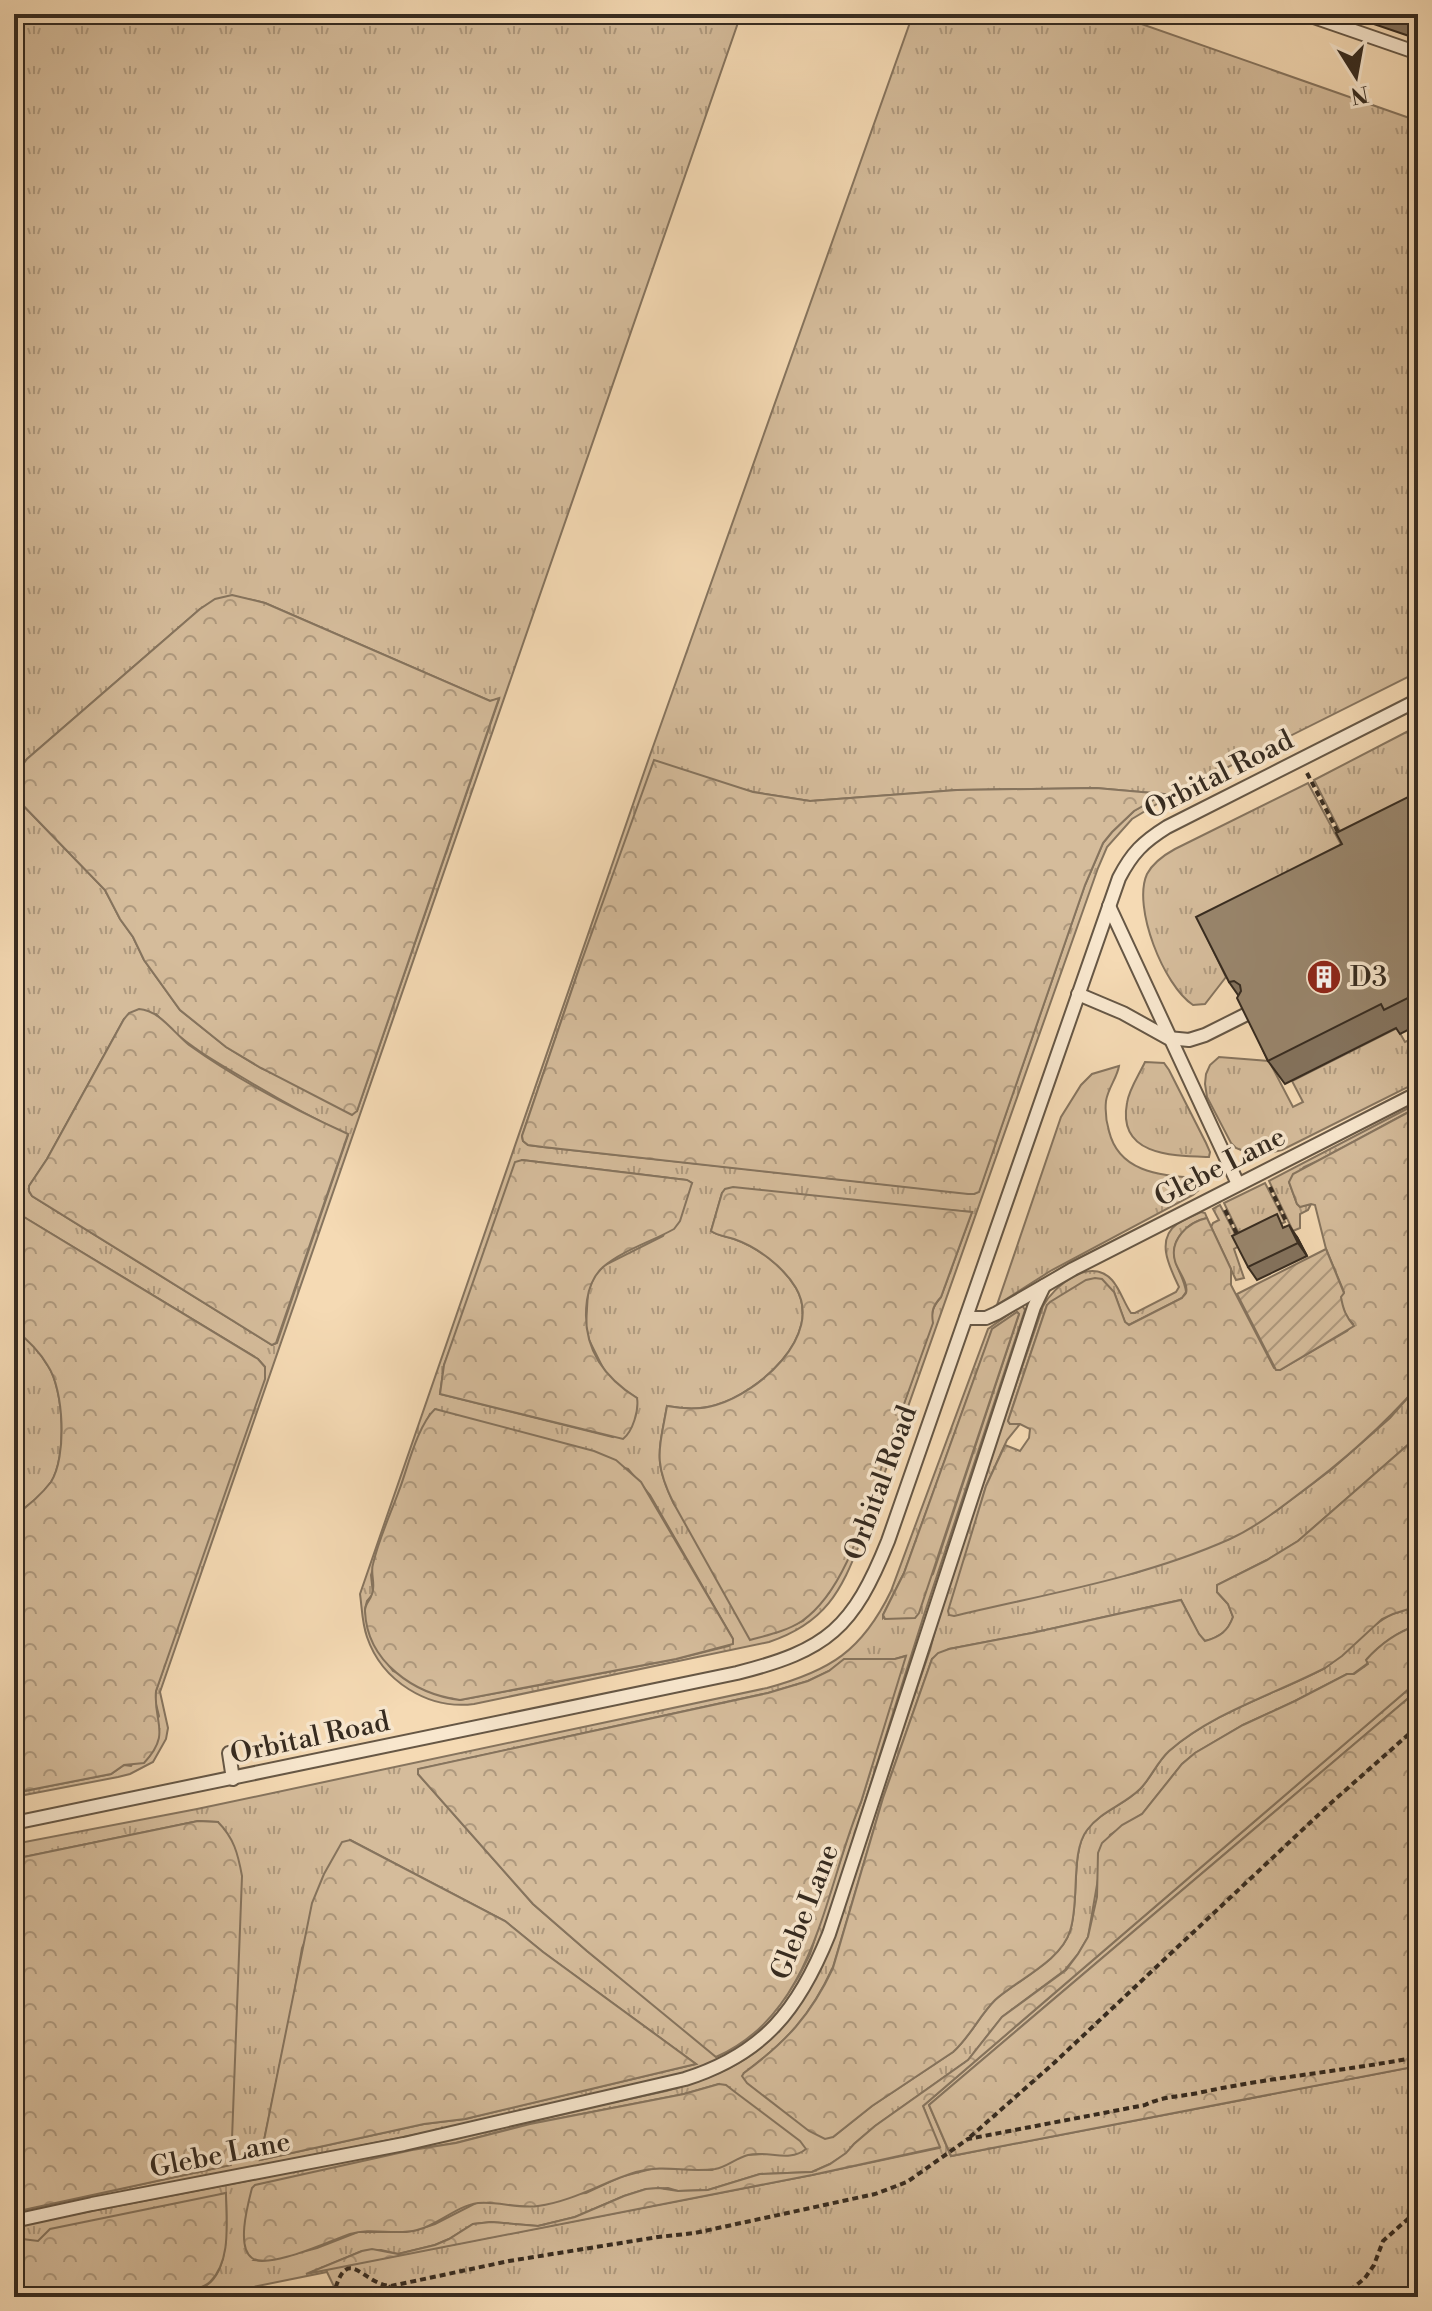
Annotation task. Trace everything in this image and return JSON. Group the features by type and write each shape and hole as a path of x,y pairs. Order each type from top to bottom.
{"lane":[{"path":"1305,14 1418,53"},
{"name":"Orbital Road","path":"14,1823 768,1666 805,1651 830,1636 861,1599 875,1574 1109,906 1128,861 1145,841 1418,700"},
{"path":"1109,906 1238,1184"},
{"path":"1078,994 1123,1013 1168,1038 1189,1040 1249,1013"},
{"name":"Glebe Lane","path":"966,1318 986,1318 1217,1194 1418,1093"},
{"name":"Glebe Lane","path":"14,2221 404,2144 685,2079 736,2057 772,2030 807,1983 829,1934 1034,1307 1044,1286"},
{"path":"229,1753 233,1779"}],"path":[{"path":"1300,760 1340,835"},
{"path":"1262,1172 1286,1221"},
{"path":"1217,1194 1242,1243"},
{"path":"332,2297 340,2274 345,2270 360,2270 383,2285 391,2286 509,2261 695,2233 875,2194 907,2182 968,2139 1054,2063 1331,1803 1418,1726"},
{"path":"968,2139 1135,2107 1161,2097 1184,2096 1254,2081 1418,2057"},
{"path":"1342,2297 1365,2278 1374,2265 1383,2241 1418,2210"},
{"path":"385,2297 391,2286"}],"green space":[{"path":"14,14 741,14 160,1692 168,1728 166,1739 153,1762 130,1774 14,1797 14,1793 111,1774 124,1765 131,1766 159,1716 156,1691 265,1367 258,1359 14,1211 14,796 105,890 144,960 180,1010 226,1047 261,1068 357,1111 499,699 490,701 265,603 239,598 223,599 200,609 27,759 14,776","holes":["156,1014 186,1042 221,1065 348,1135 277,1343 272,1345 32,1196 29,1191 29,1186 124,1019"]},
{"path":"913,14 1113,14 1418,121 1418,672 1172,795 1132,819 1107,847 861,1540 838,1590 817,1615 769,1642 474,1704 440,1702 409,1689 384,1667 367,1637 360,1594 649,758","holes":["717,782 753,792 810,801 957,790 1096,788 1163,794 1134,811 1103,843 1085,885 979,1191 974,1194 528,1145 522,1136 582,960","522,1160 692,1183 663,1236 605,1265 595,1275 588,1291 586,1326 589,1340 605,1372 618,1386 637,1398 613,1437 440,1394 444,1365","722,1193 972,1212 941,1297 933,1309 932,1324 856,1538 839,1575 829,1593 803,1621 775,1633 674,1504 660,1466 660,1445 667,1406 710,1407 750,1388 782,1360 794,1343 801,1325 802,1306 796,1288 784,1272 752,1247 711,1231","430,1414 628,1469 650,1495 733,1639 729,1646 460,1700 393,1671 375,1645 365,1609 373,1594 371,1575 415,1446"]},
{"path":"232,595 265,603 490,701 499,698 357,1111 352,1115 226,1047 180,1010 144,960 105,890 14,796 14,776 27,759 200,609 215,599"},
{"path":"1418,726 1418,823 1353,857 1314,780"},
{"path":"654,760 753,792 810,801 957,790 1096,788 1164,794 1134,811 1103,843 1085,885 979,1192 968,1194 543,1147 523,1141 522,1136 582,960"},
{"path":"1308,783 1352,865 1198,919 1226,977 1205,1004 1193,1005 1171,981 1154,945 1144,906 1143,888 1147,874 1152,866 1175,849"},
{"path":"139,1009 153,1013 189,1045 246,1082 348,1134 276,1343 272,1345 32,1196 29,1191 29,1186 124,1019"},
{"path":"1397,1028 1405,1042 1418,1036 1418,1082 1282,1150 1255,1156 1236,1148 1207,1097 1206,1074 1219,1057 1269,1061 1293,1107 1303,1102 1292,1081"},
{"path":"1145,1062 1164,1063 1169,1070 1206,1143 1209,1157 1180,1156 1151,1150 1131,1134 1126,1120 1127,1103"},
{"path":"1119,1066 1106,1105 1107,1124 1115,1146 1124,1157 1148,1171 1207,1179 1193,1195 1052,1270 997,1305 1061,1117 1081,1085 1092,1074"},
{"path":"1418,1103 1418,1107 1304,1167 1289,1182 1300,1207 1311,1204 1308,1210 1300,1214 1300,1228 1293,1231 1269,1181"},
{"path":"1418,1107 1418,1386 1375,1431 1329,1471 1264,1519 1230,1539 1129,1575 949,1615 986,1486 1005,1445 1020,1451 1029,1438 1030,1429 1008,1421 1047,1305 1086,1280 1095,1278 1102,1279 1114,1292 1125,1322 1129,1325 1182,1298 1186,1289 1175,1261 1177,1239 1193,1223 1207,1218 1231,1269 1231,1285 1274,1368 1280,1370 1347,1331 1353,1324 1343,1308 1340,1297 1344,1292 1326,1249 1315,1205 1300,1207 1297,1204 1289,1182 1293,1174"},
{"path":"522,1160 692,1183 680,1221 674,1229 611,1261 597,1274 589,1291 586,1316 590,1344 603,1368 637,1398 634,1420 623,1439 440,1394 444,1365 515,1162"},
{"path":"1265,1183 1285,1222 1243,1242 1224,1203"},
{"path":"733,1187 972,1212 941,1297 933,1309 933,1323 844,1568 818,1607 802,1621 750,1640 674,1504 660,1466 667,1406 710,1407 750,1388 782,1360 794,1343 801,1325 802,1306 796,1288 784,1272 752,1247 711,1231 722,1193"},
{"path":"1220,1205 1241,1245 1234,1249 1244,1278 1236,1280 1211,1227 1219,1220 1213,1209"},
{"path":"14,1211 258,1359 265,1367 265,1379 156,1691 159,1735 152,1753 144,1763 124,1765 111,1774 14,1793 14,1516 51,1482 60,1457 62,1424 57,1391 48,1366 33,1346 14,1329"},
{"path":"1201,1212 1207,1218 1184,1230 1174,1247 1186,1292 1182,1298 1129,1325 1125,1322 1114,1292 1047,1305 1008,1421 1010,1424 1020,1424 1007,1440 986,1486 949,1615 1135,1573 1229,1539 1275,1512 1332,1469 1390,1418 1418,1386 1418,1436 1298,1541 1217,1585 1217,1592 1228,1604 1233,1617 1226,1630 1215,1638 1205,1641 1199,1635 1181,1600 949,1649 932,1659 883,1798 833,1967 796,2027 744,2073 833,2137 872,2106 953,2052 995,2000 1058,1952 1073,1919 1082,1839 1099,1818 1140,1789 1169,1751 1205,1725 1325,1668 1392,1614 1418,1606 1418,1625 1384,1643 1367,1659 1368,1663 1353,1674 1347,1674 1243,1725 1182,1764 1142,1814 1110,1835 1098,1879 1088,1937 1065,1970 1002,2017 968,2060 875,2126 847,2153 830,2164 812,2172 760,2174 708,2190 646,2189 575,2217 538,2226 491,2222 473,2224 435,2245 398,2254 381,2250 362,2251 312,2272 939,2148 923,2106 1418,1681 1418,1690 929,2105 951,2156 1418,2066 1418,2297 339,2297 327,2272 204,2297 144,2297 194,2290 211,2282 223,2260 226,2193 38,2242 14,2238 14,2226 257,2179 666,2091 720,2072 762,2047 795,2011 823,1961 930,1650 969,1520 1043,1306 1055,1290 1083,1272 1103,1273 1112,1280 1131,1313 1176,1292 1179,1287 1166,1254 1167,1238 1177,1224","holes":["719,2084 765,2154 745,2155 712,2170 655,2168 620,2177 586,2193 476,2203 417,2230 358,2232 317,2248 262,2261 254,2260 412,2150 684,2094"]},
{"path":"1326,1249 1344,1293 1341,1297 1344,1309 1354,1326 1276,1370 1237,1294"},
{"path":"1022,1305 1025,1310 825,1929 797,1987 786,2004 757,2035 722,2059 693,2071 468,2124 14,2216 14,2212 230,2165 218,1822 198,1821 14,1859 14,1844 197,1809 767,1688 826,1666 856,1644 891,1591 988,1329","holes":["1017,1312 1019,1314 933,1574 883,1618 904,1573 992,1330","905,1656 861,1802 810,1954 785,1998 717,2056 533,1904 418,1774 419,1769 768,1693 808,1681 845,1659 895,1659","350,1840 505,1921 696,2064 465,2119 424,2124 260,2160 302,1948"]},
{"path":"1017,1312 1019,1314 919,1613 915,1618 885,1619 883,1615 904,1573 992,1329"},
{"path":"14,1329 33,1346 48,1366 57,1391 62,1424 60,1457 51,1482 14,1516"},
{"path":"435,1409 594,1451 616,1460 641,1482 733,1639 733,1644 676,1659 460,1700 426,1691 396,1672 374,1646 365,1608 373,1590 372,1568 382,1535 419,1435"},
{"path":"1418,1436 1418,1606 1382,1619 1325,1668 1224,1715 1186,1737 1165,1755 1140,1789 1093,1823 1082,1839 1079,1851 1073,1919 1065,1942 1048,1961 995,2000 953,2052 872,2106 833,2137 825,2139 809,2131 747,2083 742,2076 744,2073 796,2026 816,2000 833,1968 883,1798 932,1659 938,1653 1181,1600 1205,1641 1215,1638 1226,1630 1233,1617 1228,1604 1217,1592 1217,1585 1298,1541"},
{"path":"1418,1625 1418,1681 923,2106 940,2147 306,2274 362,2251 372,2249 398,2254 435,2245 473,2224 491,2222 538,2226 575,2217 646,2189 708,2190 760,2174 812,2172 830,2164 875,2126 968,2060 1002,2017 1066,1970 1088,1937 1097,1897 1098,1853 1102,1843 1122,1825 1142,1814 1182,1764 1243,1725 1347,1674 1354,1674 1368,1664 1366,1660 1384,1643"},
{"path":"906,1656 825,1910 796,1980 776,2011 749,2037 716,2057 533,1904 418,1774 418,1769 768,1693 808,1681 829,1671 844,1659 895,1659"},
{"path":"1418,1690 1418,2066 951,2156 929,2105"},
{"path":"198,1821 218,1822 228,1834 242,1876 231,2165 14,2212 14,1859"},
{"path":"350,1840 505,1921 696,2064 465,2119 424,2124 260,2160 312,1903 342,1842"},
{"path":"719,2084 726,2085 800,2141 806,2149 785,2156 748,2155 715,2169 636,2172 564,2200 538,2206 478,2203 417,2230 358,2232 272,2260 260,2261 247,2252 244,2225 255,2185"},
{"path":"226,2193 225,2252 210,2282 176,2293 148,2296 14,2297 14,2238 38,2241 50,2229"}],"building":[{"name":"D3","path":"1418,792 1418,993 1384,1010 1381,1004 1268,1061 1237,998 1240,985 1229,982 1196,917 1342,844 1336,833"},
{"path":"1277,1214 1283,1228 1289,1225 1298,1243 1248,1267 1232,1236"}],"place":[{"name":"D3","path":"1324,977"}]}
